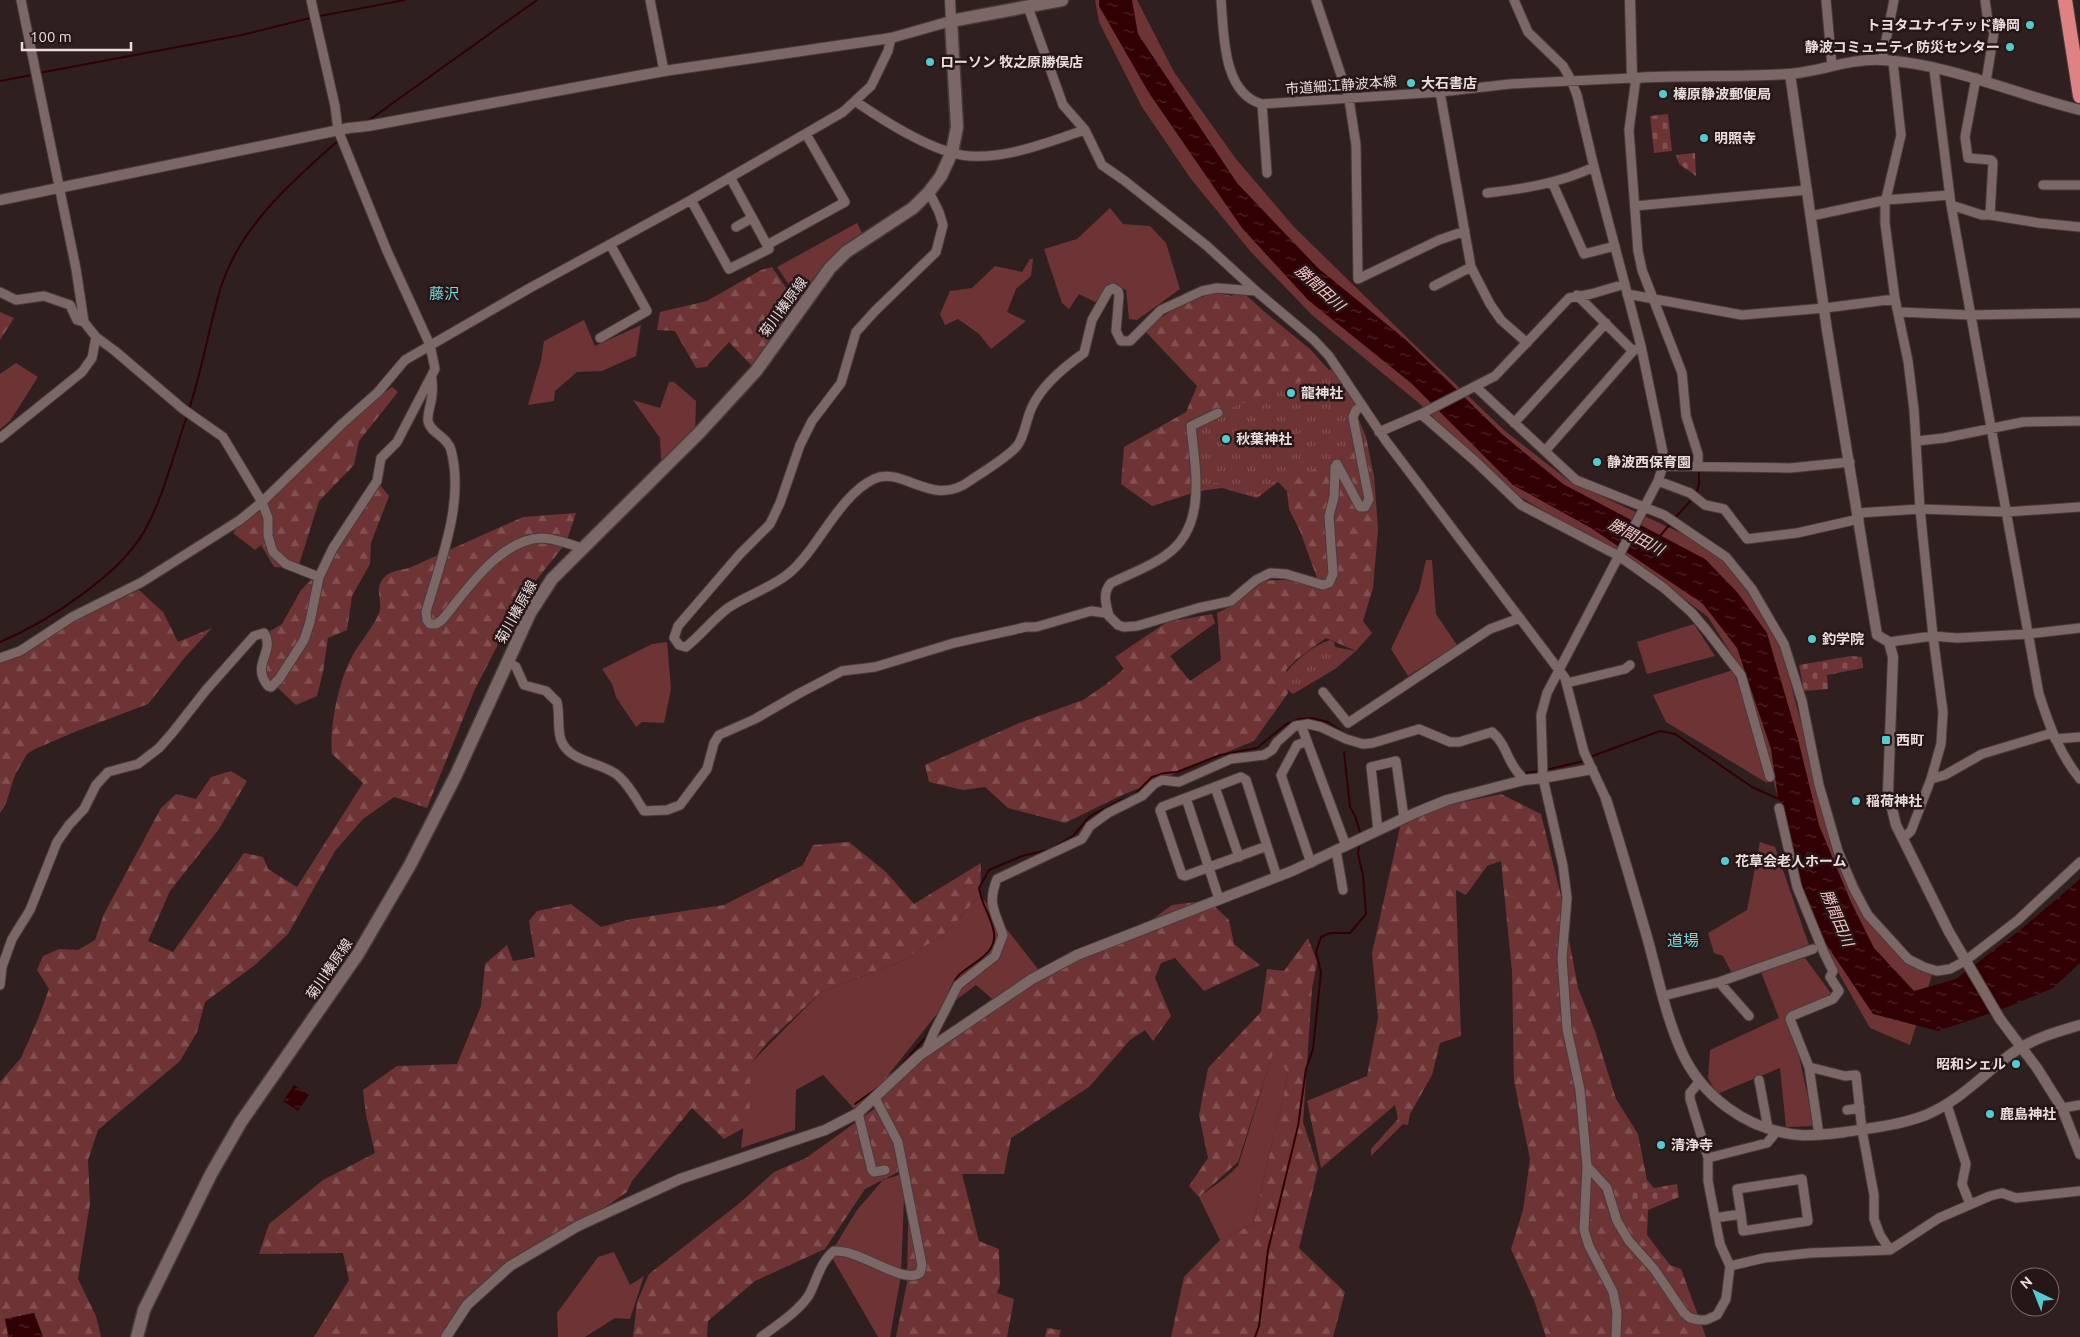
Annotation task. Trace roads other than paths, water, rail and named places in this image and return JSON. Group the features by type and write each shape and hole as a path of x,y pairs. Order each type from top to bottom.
{"highway":[{"path":"2065,0 2080,96"}],"main road":[{"path":"951,21 1023,5 1062,0"},
{"name":"菊川榛原線","path":"137,1337 144,1310 211,1174 241,1122 358,954 410,865 456,775 530,613 552,579 700,432 756,370 830,268 846,252 913,208 929,192 941,176 952,152 957,127 951,21"}],"street":[{"path":"21,0 84,322 96,337 116,351 188,412 224,437 262,502 268,518 268,536 273,552 286,564 319,577"},
{"path":"0,984 2,967 12,940 30,910 57,842 84,809 96,785 108,772 138,764 159,748 206,690 254,636 264,633 268,641 260,671 262,677 268,686 271,687 277,682 304,640 310,622 319,577 333,548 377,481 381,458 397,442 435,369 430,346 387,251 339,132 311,0"},
{"path":"650,0 664,71"},
{"path":"0,200 339,132 351,128 664,71 890,38 951,21 950,0"},
{"path":"1221,0 1231,71 1248,99 1262,104 1267,173"},
{"path":"1316,0 1349,99 1356,145 1358,279 1416,251 1465,231"},
{"path":"1514,0 1528,32 1563,66 1577,95 1625,284 1637,348 1662,443 1663,466 1658,481 1558,671 1547,693 1541,715 1543,777 1567,898 1562,958 1567,1029 1580,1090 1587,1166 1584,1230 1589,1246 1613,1292 1617,1312 1616,1337"},
{"path":"1630,0 1634,78 1629,130 1642,270 1682,373 1686,416 1698,454 1698,466"},
{"path":"1826,0 1832,66"},
{"path":"1894,0 1888,61 1900,135 1886,200 1885,223 1895,299 1908,361 1917,441 1920,509 1943,712 1941,744 1931,779 1911,831 1903,838"},
{"path":"1985,0 1988,21 1994,32 1965,137 1968,158 1991,160 1993,162 1990,215"},
{"path":"1023,5 1063,105 1084,130 1102,165 1207,246 1330,356 1379,432 1567,683 1589,762 1606,799 1680,1048 1700,1081 1715,1098 1750,1122 1772,1130 1819,1135 1862,1130 1904,1122 1947,1105 1979,1082 2011,1053 2049,1034 2080,1025"},
{"path":"0,658 20,651 72,618 142,582 222,532 262,502 343,423 378,392 406,360 528,289 690,200 844,112 871,86 888,50 890,38"},
{"path":"1634,78 1790,74 1832,66 1888,61 1981,80 2041,101 2080,110"},
{"path":"1934,69 1951,200 1970,315 2038,694 2053,736 2066,762 2080,779"},
{"path":"1790,74 1836,388 1878,635 1889,642 1933,636 1957,638 2028,634 2080,628"},
{"name":"市道細江静波本線","path":"1262,104 1440,92 1510,84 1634,78"},
{"path":"1440,92 1471,266 1490,304 1501,320 1527,343"},
{"path":"855,101 893,126 925,143 968,156 1001,155 1084,130"},
{"path":"767,246 845,202 806,134"},
{"path":"1486,193 1514,190 1552,182 1573,177 1594,168"},
{"path":"690,200 729,269 769,249 730,177"},
{"path":"1552,182 1584,254 1615,246"},
{"path":"2043,185 2080,185"},
{"path":"1635,206 1807,190"},
{"path":"929,192 940,212 943,226 936,252 856,332 841,383 812,421 800,445 780,503 770,524 740,554 678,626 674,638 679,645 686,647 727,609 787,575 838,512 860,488 874,478 888,476 901,478 918,487 950,490 969,482 1018,446 1032,407 1041,392 1066,366 1084,353 1092,320 1108,290 1113,288 1118,291 1116,331 1121,341 1130,341 1161,310 1202,291 1217,288 1256,291"},
{"path":"1811,216 1886,200 1951,200 1982,216 1990,215 2039,223 2080,226"},
{"path":"736,227 752,218"},
{"path":"600,338 647,311 610,244"},
{"path":"1434,286 1471,266"},
{"path":"1379,432 1421,414 1494,376 1569,298 1625,284"},
{"path":"0,292 16,300 44,296 70,305 77,320 84,322"},
{"path":"1627,294 1742,315 1825,308 1895,299"},
{"path":"1578,295 1606,323 1637,348"},
{"path":"1898,312 1970,315 2080,313"},
{"path":"1514,423 1606,323"},
{"path":"0,438 82,372 92,358 96,337"},
{"path":"1544,451 1637,348"},
{"path":"432,376 432,393 428,421 432,428 446,439 451,450 455,485 444,547 426,612 427,620 430,624 436,624 442,620 480,574 502,554 515,546 542,538 582,548"},
{"path":"1474,388 1576,480 1668,518 1726,557 1752,589 1784,644 1802,700 1819,785 1838,851 1853,887 1868,915 1908,959 1937,971 1950,969 1966,962 2018,920 2080,862"},
{"path":"507,661 516,667 524,685 546,692 557,702 562,742 572,752 582,760 618,775 631,790 644,811 667,810 680,805 707,769 714,744 719,735 755,719 842,671 875,667 954,644 1026,627 1036,627 1091,611 1106,612 1118,625 1124,627 1147,624 1198,608 1231,601 1256,580 1270,573 1286,574 1323,585 1329,583 1332,574 1329,516 1334,497 1335,466 1337,464 1360,507 1365,507 1369,499 1354,417 1356,410 1362,406"},
{"path":"1109,616 1105,597 1106,589 1111,583 1166,555 1187,532 1193,518 1196,500 1191,426 1218,413"},
{"path":"1421,414 1475,461 1521,505 1619,556 1664,588 1692,613 1741,675 1770,777"},
{"path":"1917,441 1944,438 2023,422 2080,422"},
{"path":"1663,466 1790,468 1850,462"},
{"path":"1658,481 1694,496 1705,505 1724,509 1747,539 1797,533 1858,516 1920,509 2006,512 2080,507"},
{"path":"1323,692 1348,723 1490,629 1520,618"},
{"path":"1889,642 1893,656 1888,792 1896,825 1966,962 1998,1015 2062,1108 2080,1154"},
{"path":"1567,683 1625,669 1630,665"},
{"path":"926,1052 958,984 995,956 1003,935 991,902 991,893 996,879 1082,839 1090,826 1108,813 1142,796 1154,784 1162,780 1179,782 1231,759 1264,755 1272,750 1285,734 1296,726 1308,724 1321,727 1346,739 1363,744 1419,730 1450,742 1459,742 1492,732 1501,740 1511,766 1521,776 1522,780"},
{"path":"1301,725 1341,848 1343,890"},
{"path":"1931,779 1945,775 1982,754 2053,736 2080,736"},
{"path":"1307,742 1297,746 1281,775 1311,863"},
{"path":"1378,830 1371,767 1396,762 1404,818"},
{"path":"446,1337 467,1305 510,1266 578,1226 680,1179 825,1130 858,1113 926,1052 1050,968 1126,934 1311,863 1378,830 1447,800 1522,780 1543,777 1589,762"},
{"path":"1267,846 1209,868 1185,876 1182,875 1160,810 1162,807 1241,777 1246,780 1277,877"},
{"path":"1214,787 1240,856"},
{"path":"1186,798 1219,899"},
{"path":"1779,808 1796,882 1833,971 1830,976 1839,991 1832,999 1792,1016 1790,1019 1809,1068 1819,1135"},
{"path":"1663,996 1720,982 1813,949"},
{"path":"1720,982 1749,1016"},
{"path":"1809,1068 1844,1076 1856,1075 1862,1130 1874,1195 1874,1219 1880,1235 1890,1250"},
{"path":"1708,1158 1767,1143 1772,1130 1759,1080"},
{"path":"1587,1166 1606,1188 1617,1221 1629,1241 1654,1269 1684,1313 1690,1318 1706,1320 1717,1315 1726,1299 1730,1266 1720,1244 1708,1181 1708,1158 1690,1099 1690,1093 1700,1081"},
{"path":"761,1337 802,1304 809,1295 826,1258 834,1251 849,1252 902,1275 912,1277 920,1273 922,1265 898,1142 875,1098"},
{"path":"1947,1105 1966,1164 1962,1184 1970,1204"},
{"path":"2062,1108 2080,1105"},
{"path":"1847,1110 1860,1108"},
{"path":"858,1113 872,1170 874,1172 885,1170"},
{"path":"1802,1179 1808,1221 1744,1231 1741,1214 1737,1189 1802,1179"},
{"path":"1730,1266 1764,1258 1810,1253 1890,1250 1939,1218 1970,1204 2002,1193 2016,1198 2080,1191"},
{"path":"1715,1218 1741,1214"}],"water":[{"name":"勝間田川","path":"1099,0 1132,0 1138,34 1237,183 1318,268 1406,340 1503,435 1563,484 1705,559 1737,592 1767,633 1798,739 1819,825 1851,902 1874,948 1914,991 1956,979 2019,931 2080,879 2080,963 2053,988 2000,1010 1938,1031 1873,1014 1824,941 1797,887 1781,819 1771,749 1737,648 1703,604 1591,528 1513,485 1411,383 1308,300 1242,228 1149,93 1099,6"},
{"path":"294,1085 309,1095 298,1111 283,1101"},
{"path":"34,1313 43,1337 9,1337 5,1319"}],"waterway":[{"path":"320,16 405,0"},
{"path":"365,123 537,0"},
{"path":"39,73 242,35 310,18"},
{"path":"0,81 32,75"},
{"path":"189,409 217,299 231,263 242,243 255,223 271,205 304,171 338,141"},
{"path":"0,642 39,623 60,610 101,580 134,547 145,530 158,503 187,416"},
{"path":"1696,495 1699,484 1699,471"},
{"path":"1674,519 1693,498"},
{"name":"勝間田川","path":"1660,536 1671,523"},
{"path":"1052,848 1073,836 1090,816 1121,800 1132,797 1152,777 1177,772 1220,755 1257,748 1285,725 1299,719 1312,718 1328,722 1344,733"},
{"path":"1422,726 1434,731"},
{"path":"1590,757 1660,731 1675,734 1752,787 1779,799"},
{"path":"1344,752 1350,807 1361,835"},
{"path":"1545,770 1584,761"},
{"path":"1523,773 1540,771"},
{"path":"1255,1337 1259,1326 1268,1250 1298,1126 1306,1069 1313,1049 1321,972 1316,952 1321,937 1330,933 1350,933 1366,914 1363,875 1358,854 1359,844"},
{"path":"949,993 958,976 982,958 994,941 993,927 979,888 989,870 1022,856 1048,850"},
{"path":"898,1069 925,1038 944,1004"},
{"path":"855,1104 876,1089"}],"place":[{"name":"トヨタユナイテッド静岡","path":"2030,25"},
{"name":"静波コミュニティ防災センター","path":"2010,47"},
{"name":"ローソン 牧之原勝俣店","path":"930,62"},
{"name":"大石書店","path":"1411,83"},
{"name":"榛原静波郵便局","path":"1663,94"},
{"name":"明照寺","path":"1704,138"},
{"name":"龍神社","path":"1291,393"},
{"name":"秋葉神社","path":"1226,439"},
{"name":"静波西保育園","path":"1597,462"},
{"name":"釣学院","path":"1812,639"},
{"name":"西町","path":"1886,740"},
{"name":"稲荷神社","path":"1856,801"},
{"name":"花草会老人ホーム","path":"1725,861"},
{"name":"昭和シェル","path":"2016,1064"},
{"name":"鹿島神社","path":"1990,1114"},
{"name":"清浄寺","path":"1661,1145"}],"district":[{"name":"藤沢","path":"444,294"},
{"name":"道場","path":"1683,940"}]}
